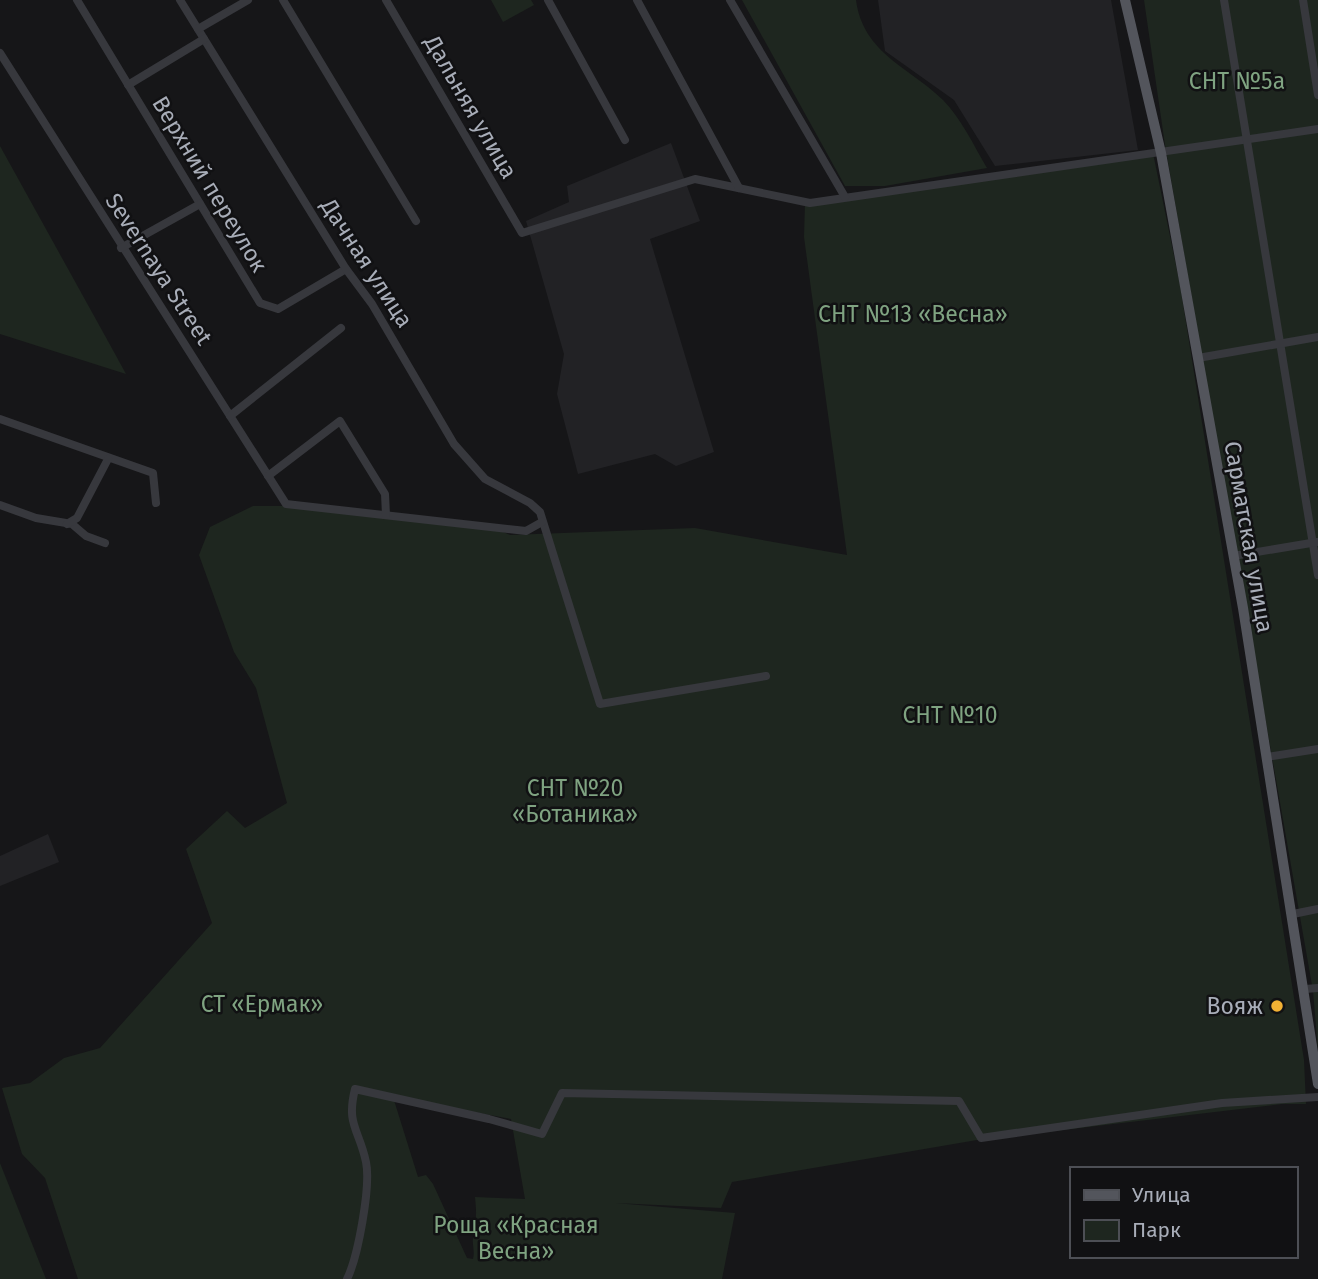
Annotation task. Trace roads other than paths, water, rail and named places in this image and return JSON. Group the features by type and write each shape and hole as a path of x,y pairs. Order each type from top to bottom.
{"main road":[{"name":"Сарматская улица","path":"1125,0 1160,153 1198,358 1306,989 1318,1084"}],"street":[{"name":"Верхний переулок","path":"77,0 252,293 270,308 287,305 346,269"},
{"name":"Дачная улица","path":"180,0 346,269 372,304 454,444 485,479 530,503 540,512 542,523"},
{"path":"198,29 248,0"},
{"path":"284,0 416,221"},
{"name":"Дальняя улица","path":"386,0 522,233 695,179 740,188"},
{"path":"548,0 625,139"},
{"path":"636,0 740,188 810,203 1318,129"},
{"path":"730,0 845,197"},
{"path":"1224,0 1315,542 1318,575"},
{"path":"1303,0 1318,95"},
{"path":"128,85 204,40"},
{"name":"Severnaya Street","path":"0,53 121,248 286,504 386,515"},
{"path":"121,248 201,204"},
{"path":"230,416 341,328"},
{"path":"1198,358 1318,337"},
{"path":"0,419 153,473 156,503"},
{"path":"268,476 340,421 385,494 386,515 526,531 542,523 600,704 766,676"},
{"path":"67,524 77,518 108,459"},
{"path":"0,505 36,518 72,524 86,536 105,543"},
{"path":"1233,556 1315,542"},
{"path":"1267,757 1318,749"},
{"path":"1293,914 1318,909"},
{"path":"1306,989 1318,988"},
{"path":"347,1279 361,1233 367,1164 349,1113 355,1089 489,1119 542,1134 562,1093 959,1101 981,1138 1222,1103 1318,1097"}],"place":[{"name":"Вояж","path":"1277,1006"}],"park label":[{"name":"СНТ №5а","path":"1237,81"},
{"name":"СНТ №13 «Весна»","path":"913,314"},
{"name":"СНТ №10","path":"950,715"},
{"name":"СНТ №20 «Ботаника»","path":"575,801"},
{"name":"СТ «Ермак»","path":"262,1004"},
{"name":"Роща «Красная Весна»","path":"516,1238"}]}
